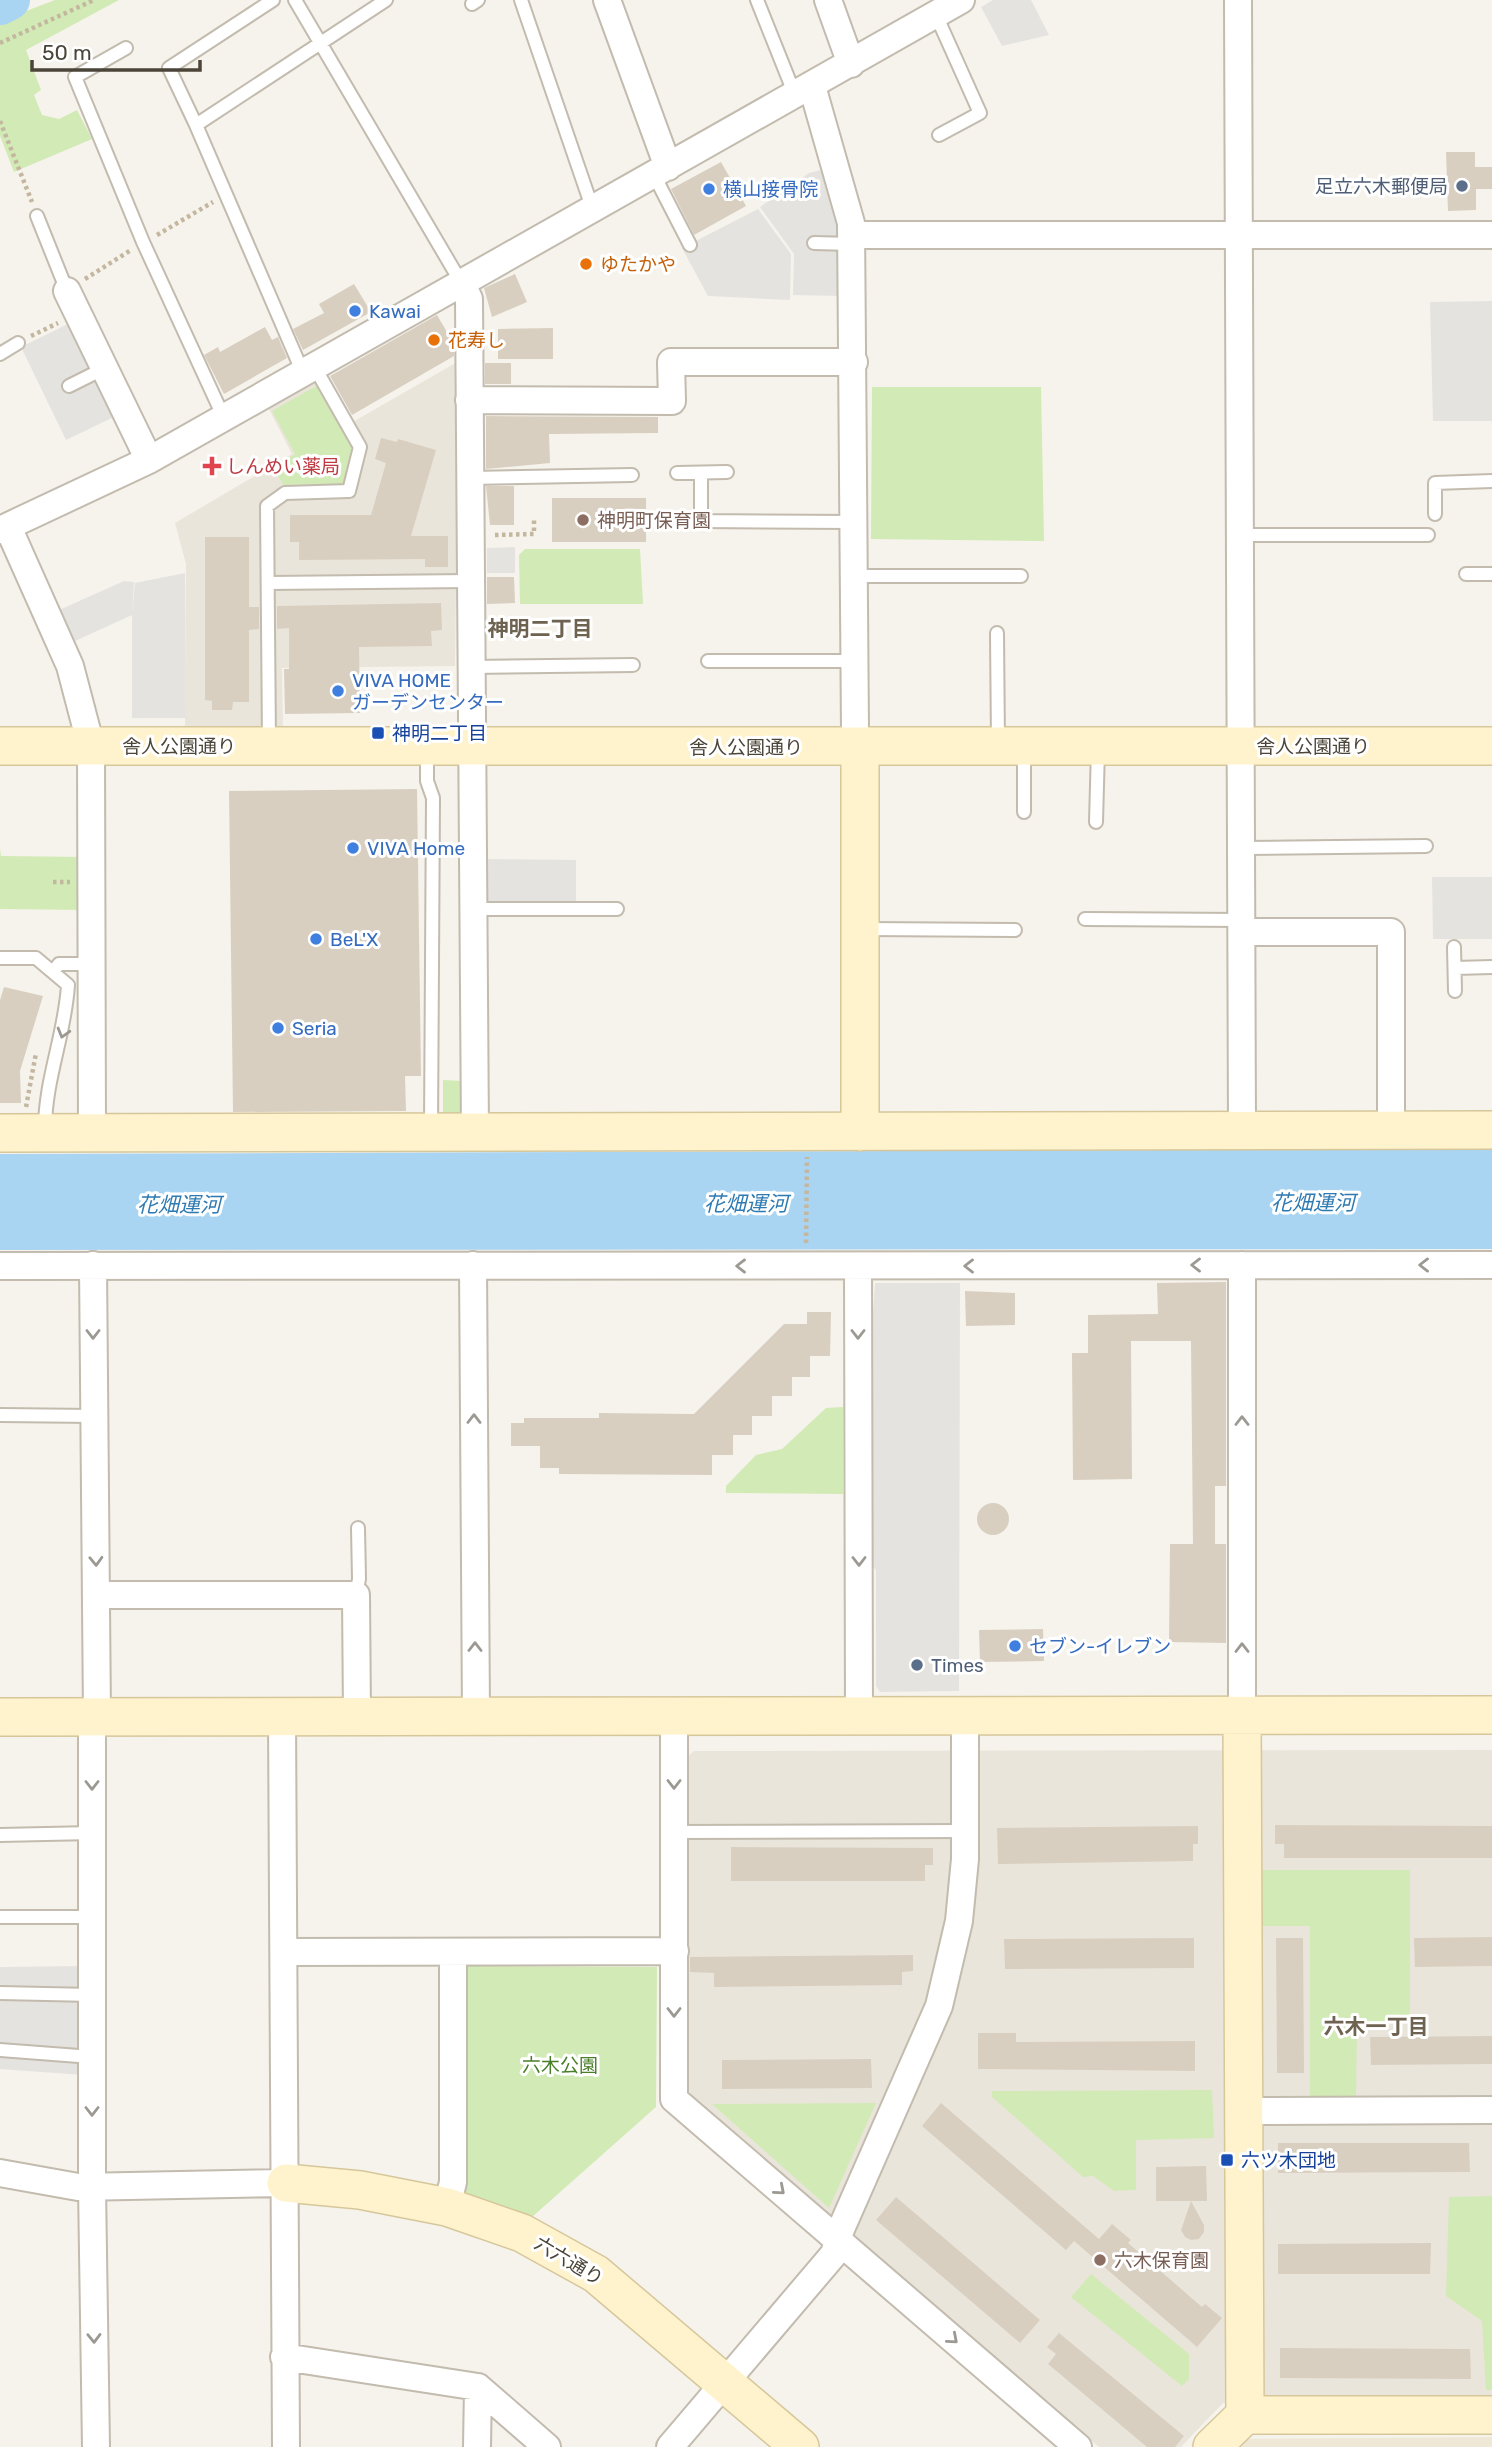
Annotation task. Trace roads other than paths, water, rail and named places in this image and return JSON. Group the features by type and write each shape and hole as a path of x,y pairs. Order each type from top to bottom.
{"street":[{"path":"607,0 661,171"},
{"path":"828,0 851,64"},
{"path":"92,1133 91,746 70,666 4,529 149,460 961,0"},
{"path":"1238,0 1244,926 1242,1129"},
{"path":"804,90 846,203 852,240 860,1132"},
{"path":"852,240 975,233 1492,235"},
{"path":"462,284 469,299 469,667 475,909 475,1133"},
{"path":"72,303 149,460"},
{"path":"469,400 672,401 671,362 854,362"},
{"name":"舎人公園通り","path":"0,746 1492,746"},
{"path":"1244,926 1391,932 1391,1129"},
{"path":"0,1133 1492,1130"},
{"path":"93,1265 97,1595 92,1833 92,2187 96,2447"},
{"path":"473,1265 476,1715"},
{"path":"1242,1265 1242,2111 1245,2415"},
{"path":"0,1266 1492,1265"},
{"path":"858,1266 859,1716"},
{"path":"97,1595 356,1595 356,1716"},
{"path":"0,1717 1492,1715"},
{"path":"282,1716 286,2447"},
{"path":"674,1716 674,2099 1078,2447"},
{"path":"670,2447 834,2254 837,2239 939,2006 959,1921 965,1831 965,1716"},
{"path":"284,1952 675,1951"},
{"path":"447,2207 453,2182 453,1953"},
{"path":"1242,2111 1492,2110"},
{"path":"0,2173 92,2187 286,2183"},
{"name":"六六通り","path":"286,2183 360,2190 447,2207 522,2233 596,2274 800,2447"},
{"path":"284,2357 478,2387 547,2447"},
{"path":"477,2447 478,2387"},
{"path":"1212,2447 1245,2415 1492,2414"}],"lane":[{"path":"269,746 267,506 285,493 349,491 360,447 308,369 169,68 273,0"},
{"path":"295,0 462,284"},
{"path":"196,125 322,45 386,0"},
{"path":"521,0 593,210"},
{"path":"757,0 804,90"},
{"path":"936,15 980,113 939,135"},
{"path":"126,48 75,77 143,242 224,418"},
{"path":"661,171 690,245"},
{"path":"37,216 72,303"},
{"path":"814,243 852,240"},
{"path":"0,354 18,343"},
{"path":"69,386 103,369"},
{"path":"677,473 727,472"},
{"path":"701,473 701,521 854,522"},
{"path":"469,478 632,475"},
{"path":"1435,514 1435,482 1492,481"},
{"path":"1241,535 1428,535"},
{"path":"1465,574 1492,574"},
{"path":"854,576 1021,576"},
{"path":"268,583 470,581"},
{"path":"997,633 1011,746 1024,812"},
{"path":"708,662 855,661"},
{"path":"469,667 633,665"},
{"path":"1096,822 1098,746"},
{"path":"427,747 428,781 432,798 431,1133"},
{"path":"1243,848 1426,846"},
{"path":"475,909 617,909"},
{"path":"1085,919 1244,926"},
{"path":"860,929 1015,930"},
{"path":"1454,947 1455,991"},
{"path":"0,958 36,958 68,985 66,1021 45,1097 45,1133"},
{"path":"52,972 59,964 92,964"},
{"path":"1455,968 1492,967"},
{"path":"0,1415 94,1416"},
{"path":"356,1595 359,1579 358,1528"},
{"path":"674,1832 965,1831"},
{"path":"0,1835 92,1833"},
{"path":"0,1917 92,1917"},
{"path":"0,1993 92,1995"},
{"path":"0,2050 92,2057"}],"water":[{"name":"花畑運河","path":"1492,1149 1492,1249 0,1250 0,1154"}],"waterway":[{"path":"0,5 10,0"}],"place":[{"name":"足立六木郵便局","path":"1462,186"},
{"name":"横山接骨院","path":"709,189"},
{"name":"ゆたかや","path":"586,264"},
{"name":"Kawai","path":"355,311"},
{"name":"花寿し","path":"434,340"},
{"name":"しんめい薬局","path":"212,466"},
{"name":"神明町保育園","path":"583,520"},
{"name":"VIVA HOME ガーデンセンター","path":"338,691"},
{"name":"神明二丁目","path":"378,733"},
{"name":"VIVA Home","path":"353,848"},
{"name":"BeL'X","path":"316,939"},
{"name":"Seria","path":"278,1028"},
{"name":"セブン-イレブン","path":"1015,1646"},
{"name":"Times","path":"917,1665"},
{"name":"六ツ木団地","path":"1227,2160"},
{"name":"六木保育園","path":"1100,2260"}],"district":[{"name":"神明二丁目","path":"540,628"},
{"name":"六木一丁目","path":"1376,2026"}],"park label":[{"name":"六木公園","path":"560,2065"}]}
